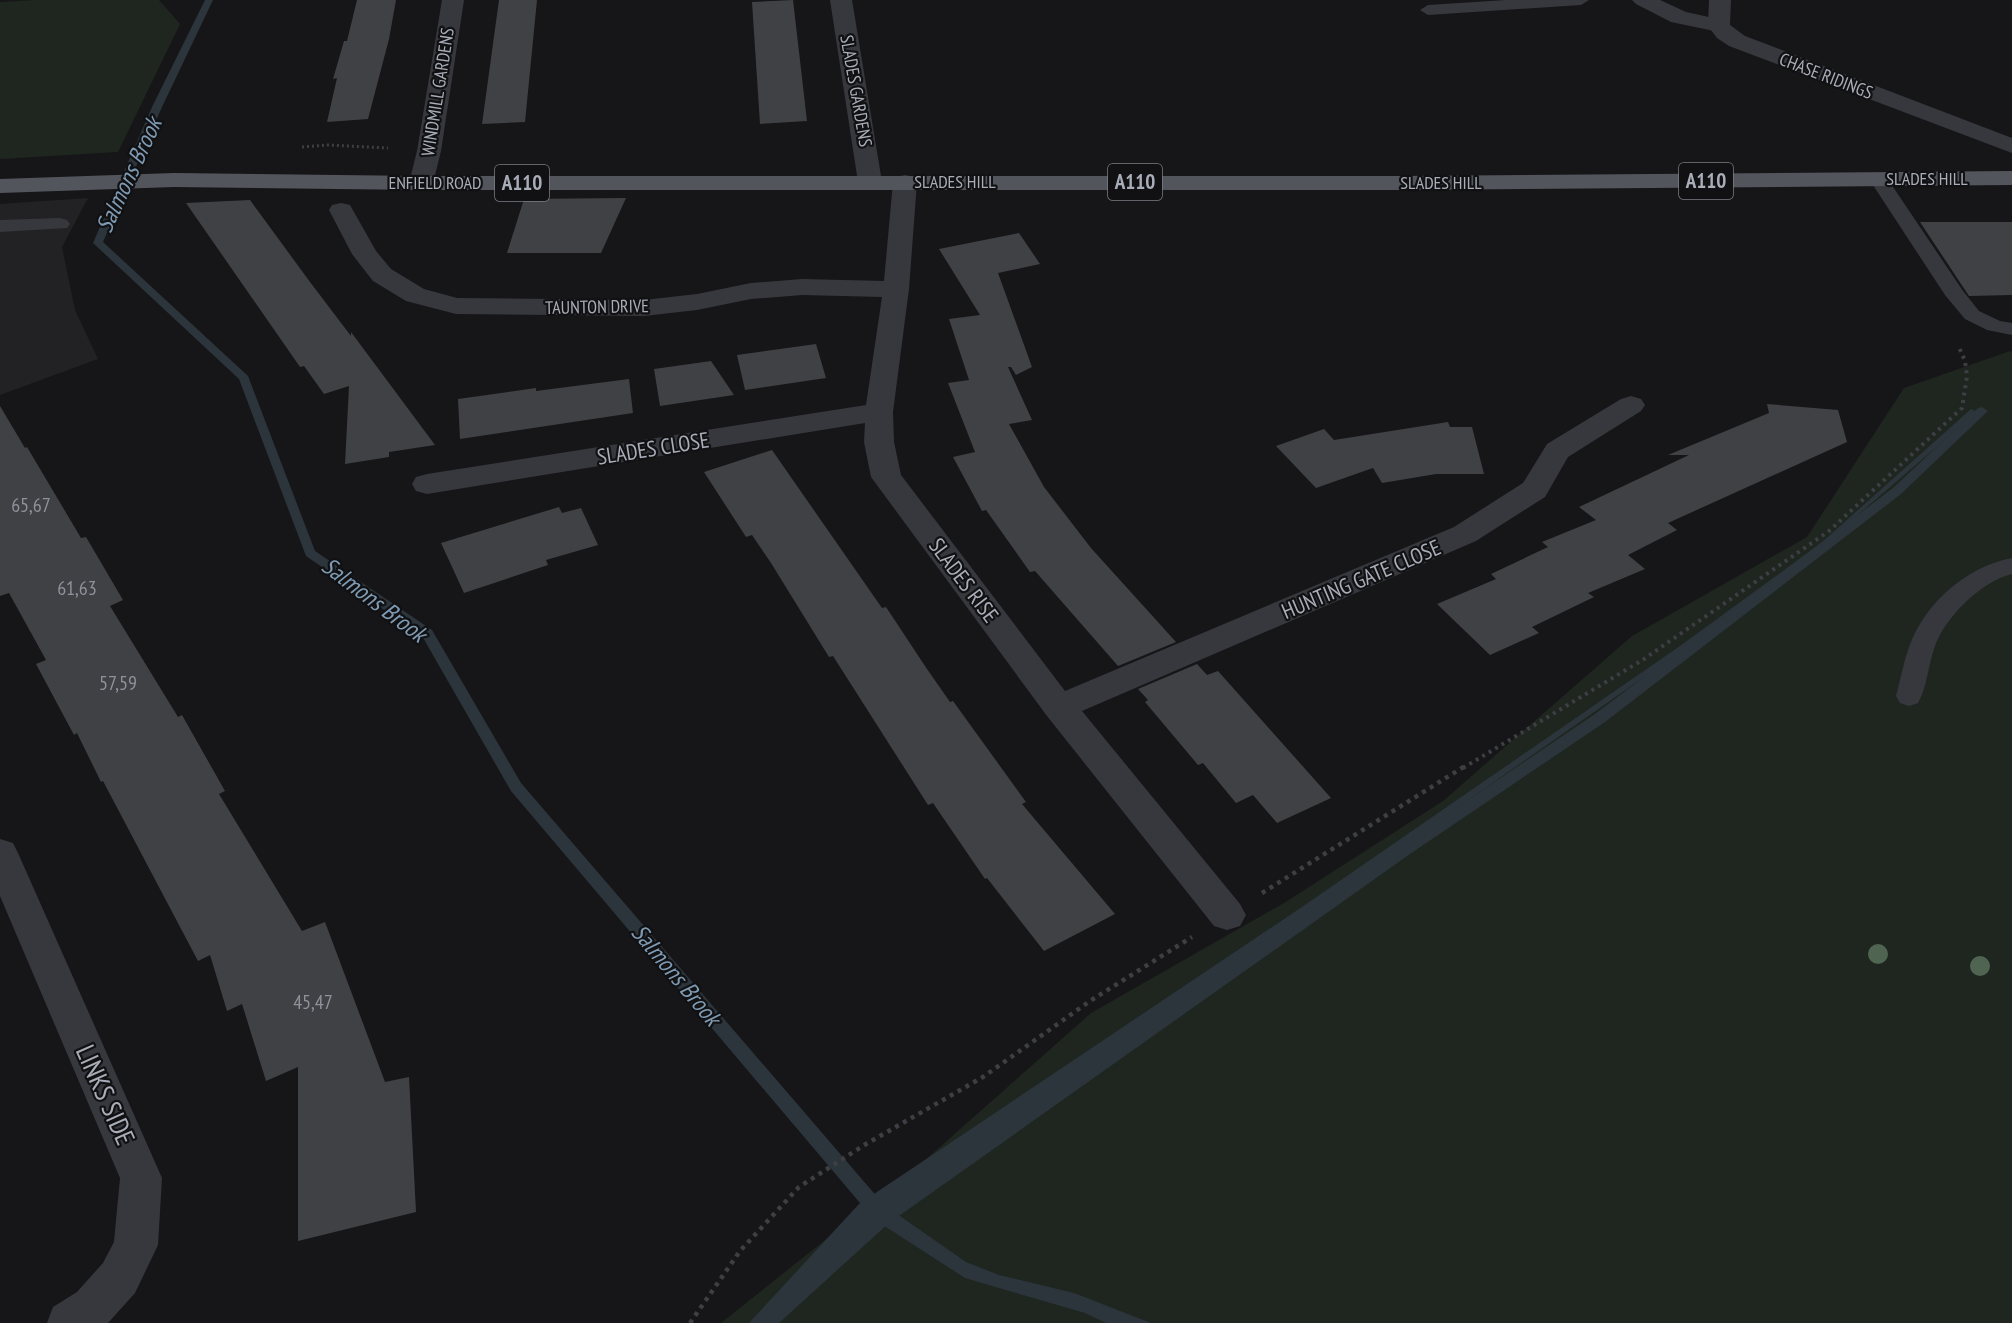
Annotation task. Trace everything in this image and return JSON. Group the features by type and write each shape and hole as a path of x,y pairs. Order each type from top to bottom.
{"main road":[{"name":"SLADES HILL","path":"870,182 1412,183 2012,178"},
{"name":"ENFIELD ROAD","path":"0,186 174,180 421,183 870,182"}],"street":[{"name":"WINDMILL GARDENS","path":"421,183 429,151 453,0"},
{"name":"SLADES GARDENS","path":"841,0 870,182"},
{"name":"CHASE RIDINGS","path":"1643,0 1689,20 1719,26 1737,41 2012,146"},
{"path":"1719,26 1720,0"},
{"name":"SLADES RISE","path":"905,182 896,289 879,412 879,442 886,477 1059,707 1227,915"},
{"name":"TAUNTON DRIVE","path":"341,210 364,254 382,275 415,295 456,306 644,308 697,302 751,291 802,287 896,289"},
{"name":"HUNTING GATE CLOSE","path":"1059,707 1465,534 1534,490 1557,451 1631,405"},
{"name":"SLADES CLOSE","path":"427,484 879,412"},
{"name":"LINKS SIDE","path":"0,854 141,1178 136,1245 119,1278 93,1307 69,1323"}],"lane":[{"path":"1428,10 1581,0"},
{"path":"1878,179 1955,295 1972,315 1994,326 2012,329"},
{"path":"0,226 60,224"},
{"path":"1909,696 1925,639 1932,624 1982,576 2001,566 2012,566"}],"path":[{"path":"690,1323 740,1251 799,1186 866,1144 983,1077 1090,1000 1416,796 1644,659 1829,531 1962,408 1968,383 1963,353 1953,335"}],"shaded area":[{"path":"159,0 180,24 118,152 0,159 0,2"},
{"path":"88,198 62,247 75,310 98,359 0,395 0,204"},
{"path":"2012,352 2012,1323 721,1323 924,1161 1091,1013 1284,903 1443,801 1632,636 1807,537 1904,388"},
{"path":"1971,409 1977,412 1839,531 1684,649 887,1207 966,1262 999,1275 1074,1293 1151,1323 1106,1323 1085,1313 965,1278 872,1218 771,1323 749,1323 859,1204 1299,909 1680,646 1821,543"}],"building":[{"path":"357,0 396,0 389,39 368,119 327,122 337,78 333,79 344,41 347,41"},
{"path":"499,0 537,0 525,122 482,124"},
{"path":"793,0 807,121 760,124 752,2"},
{"path":"626,198 601,253 507,253 524,199"},
{"path":"250,200 435,445 389,452 389,457 345,464 349,386 324,394 304,366 300,367 186,203"},
{"path":"1920,222 2012,222 2012,295 1969,296"},
{"path":"1019,233 1040,264 998,273 1032,367 1016,375 1011,367 1008,367 1032,420 1009,424 1044,487 1091,548 1176,642 1118,666 1035,571 1030,572 986,510 982,511 953,457 975,452 948,383 969,380 949,319 980,315 939,249"},
{"path":"816,344 826,378 745,390 737,355"},
{"path":"711,361 734,395 660,406 654,369"},
{"path":"629,379 633,413 460,439 458,399 536,388 536,391"},
{"path":"1767,404 1838,410 1847,442 1668,523 1677,530 1628,555 1645,569 1588,593 1594,597 1532,627 1539,633 1490,655 1437,604 1496,579 1491,574 1548,547 1542,542 1596,520 1579,507 1689,455 1668,455 1769,413"},
{"path":"0,406 81,538 86,537 123,600 110,606 178,717 182,715 225,791 219,794 302,931 325,922 385,1082 409,1077 416,1212 298,1241 298,1067 266,1081 242,1004 227,1011 210,955 198,961 77,733 74,735 36,664 46,660 9,593 0,596"},
{"path":"1448,422 1450,427 1472,427 1484,474 1436,474 1382,483 1373,468 1316,488 1276,446 1324,429 1334,440"},
{"path":"772,450 882,608 886,607 950,702 953,701 1026,802 1022,804 1115,914 1044,951 987,878 985,879 933,803 928,805 833,656 829,657 771,563 752,535 746,537 704,472"},
{"path":"559,507 562,513 581,508 598,545 546,560 548,565 464,593 441,543"},
{"path":"1197,664 1207,675 1218,671 1331,798 1277,823 1253,795 1236,803 1203,763 1198,765 1145,702 1148,700 1138,689"}],"waterway":[{"name":"Salmons Brook","path":"209,0 157,107 98,243 244,378 310,553 427,633 516,787 879,1212"},
{"path":"766,1323 883,1217 1405,850 1600,718 1897,491 1982,411"}]}
